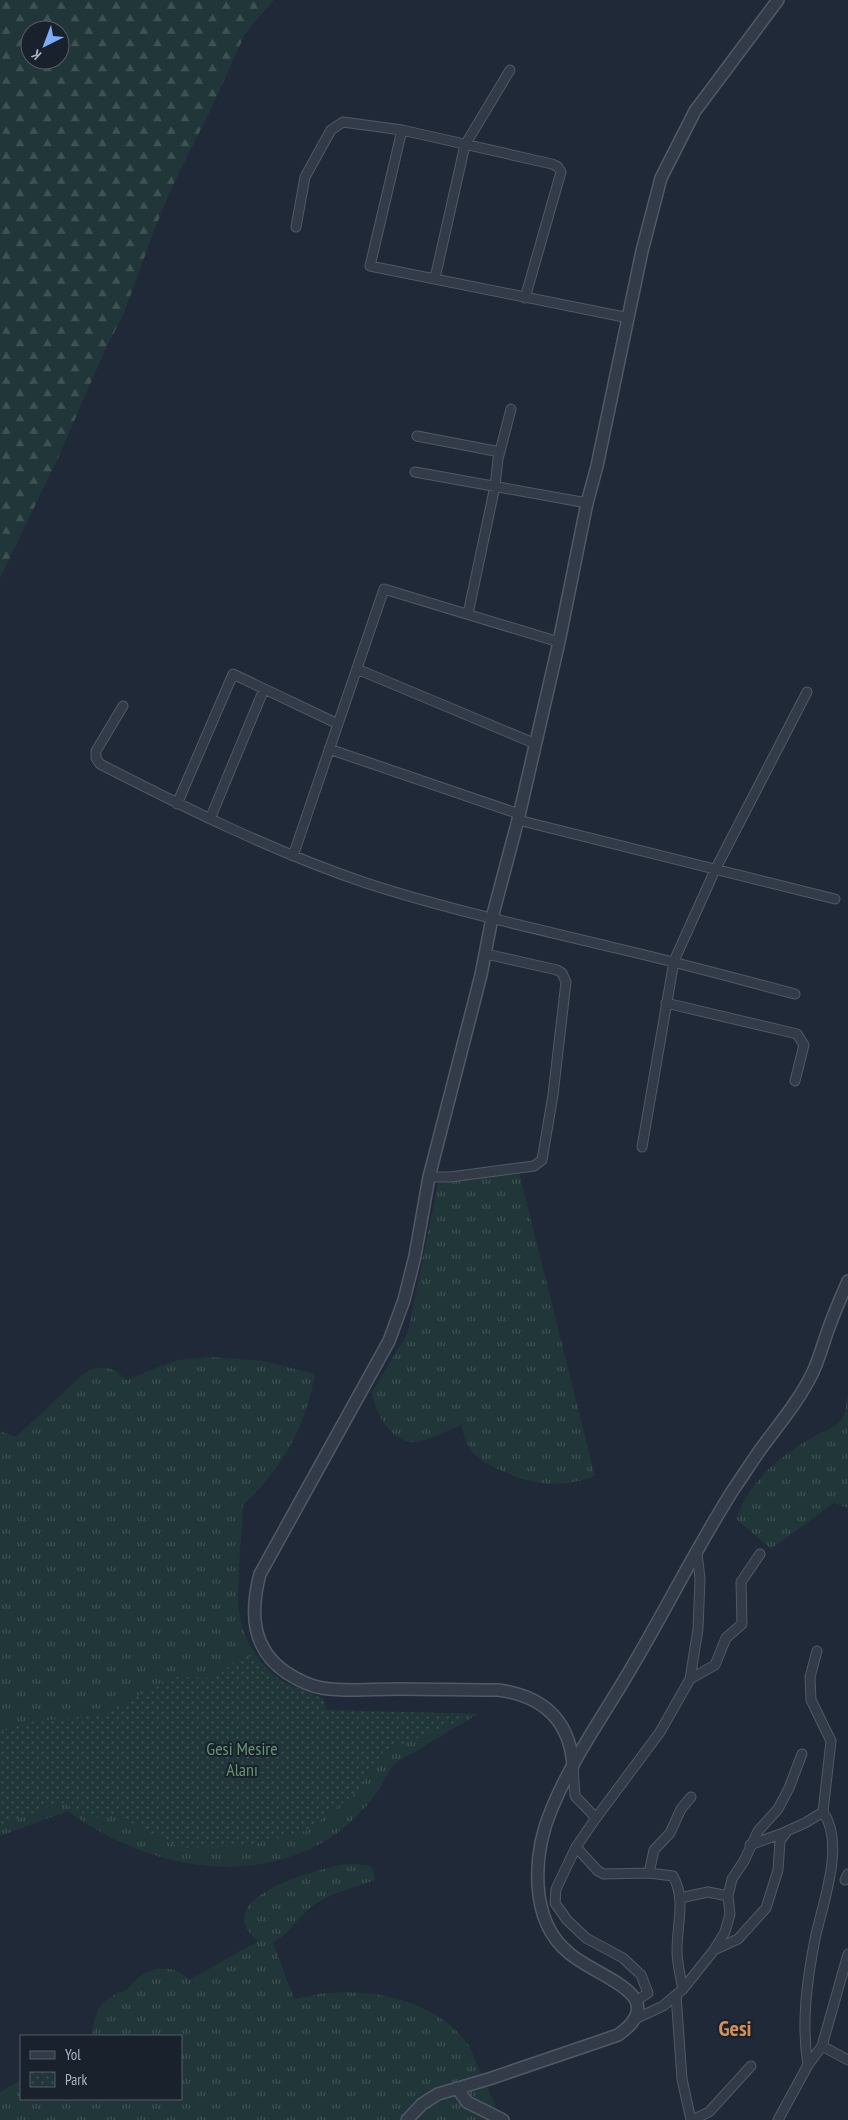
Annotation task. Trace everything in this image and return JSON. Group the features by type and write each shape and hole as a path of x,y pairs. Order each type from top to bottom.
{"street":[{"path":"596,1818 574,1796 572,1753 565,1731 552,1713 536,1701 518,1693 498,1690 321,1688 300,1681 279,1667 267,1654 259,1639 254,1622 254,1598 260,1574 388,1341 408,1282 430,1177 536,744 642,250 661,178 695,111 778,0"},
{"path":"435,278 465,144 510,70"},
{"path":"296,227 305,177 331,130 343,122 402,130 552,164 561,169 525,298"},
{"path":"402,130 370,266 628,318"},
{"path":"468,614 495,486 500,452 511,409"},
{"path":"417,436 500,452"},
{"path":"415,472 587,503"},
{"path":"293,856 384,588 559,642"},
{"path":"357,669 536,744"},
{"path":"177,804 233,674 338,724"},
{"path":"210,819 264,689"},
{"path":"642,1147 674,962 715,870 807,692"},
{"path":"123,706 96,751 96,758 100,764 177,804 293,856 366,883 492,918 674,962 795,994"},
{"path":"329,749 519,817 715,870 835,899"},
{"path":"430,1177 450,1177 534,1166 542,1160 553,1095 566,982 564,976 557,970 486,954"},
{"path":"666,1003 797,1034 804,1045 796,1081"},
{"path":"407,2120 426,2101 438,2094 489,2079 618,2035 635,2020 638,2013 636,2000 627,1991 569,1953 555,1938 545,1920 538,1883 540,1845 551,1809 589,1735 633,1665 697,1552 756,1457 790,1412 813,1372 848,1280"},
{"path":"636,2000 648,1993 641,1975 623,1958 586,1938 567,1920 555,1903 556,1889 576,1847 660,1732 690,1679 698,1629 700,1579 697,1552"},
{"path":"690,1679 715,1665 726,1638 742,1624 741,1582 760,1554"},
{"path":"808,2065 804,2043 807,1993 815,1938 830,1885 832,1839 828,1819 823,1812 831,1741 811,1700 810,1677 817,1652"},
{"path":"635,2020 663,2006 680,1992 714,1950 725,1932 730,1914 728,1896 732,1879 744,1861 758,1830 778,1809 789,1788 802,1754"},
{"path":"649,1872 654,1850 670,1834 681,1809 691,1797"},
{"path":"750,1845 805,1824 823,1812"},
{"path":"714,1950 738,1940 766,1908 778,1870 780,1841 787,1832"},
{"path":"576,1847 598,1871 604,1874 649,1872 673,1876 680,1888 677,1950 682,2079 691,2120 709,2112 751,2066"},
{"path":"680,1898 708,1892 728,1896"},
{"path":"778,2120 808,2065 822,2046 848,1954"},
{"path":"822,2046 848,2060"},
{"path":"457,2088 467,2102 503,2120"}],"green space":[{"path":"0,0 274,0 245,34 212,107 174,183 155,228 124,313 105,350 59,456 0,578"},
{"path":"519,1172 595,1476 560,1484 525,1480 488,1464 480,1459 469,1447 461,1425 432,1438 416,1442 399,1438 380,1417 373,1400 372,1392 408,1332 438,1183"},
{"path":"211,1357 263,1361 315,1374 299,1429 290,1446 269,1477 243,1505 238,1606 243,1627 257,1656 267,1668 293,1687 307,1694 323,1698 326,1710 478,1714 396,1763 369,1803 336,1834 304,1852 270,1862 235,1867 199,1865 164,1858 130,1846 98,1830 68,1811 0,1836 0,1431 16,1437 88,1371 99,1368 111,1369 126,1380 177,1360"},
{"path":"848,1393 848,1508 834,1503 771,1549 736,1519 742,1506 757,1482 777,1462 800,1444 832,1428 842,1419 845,1413"},
{"name":"Gesi Mesire Alanı","path":"245,1653 283,1682 323,1698 327,1710 478,1714 384,1751 356,1793 306,1831 248,1846 180,1848 115,1814 93,1818 60,1802 0,1826 0,1732 35,1721 102,1715 172,1677 215,1678"},
{"path":"347,1864 368,1865 373,1869 375,1880 325,1898 305,1912 284,1935 273,1942 294,1999 328,1993 366,1993 404,2001 439,2017 454,2029 469,2046 501,2120 0,2120 0,2092 20,2081 20,2100 182,2100 182,2035 92,2035 98,2010 110,1997 128,1989 138,1978 152,1970 172,1970 184,1975 189,1980 258,1941 245,1926 245,1912 255,1899 272,1888 292,1879"}],"district":[{"name":"Gesi","path":"735,2028"}]}
